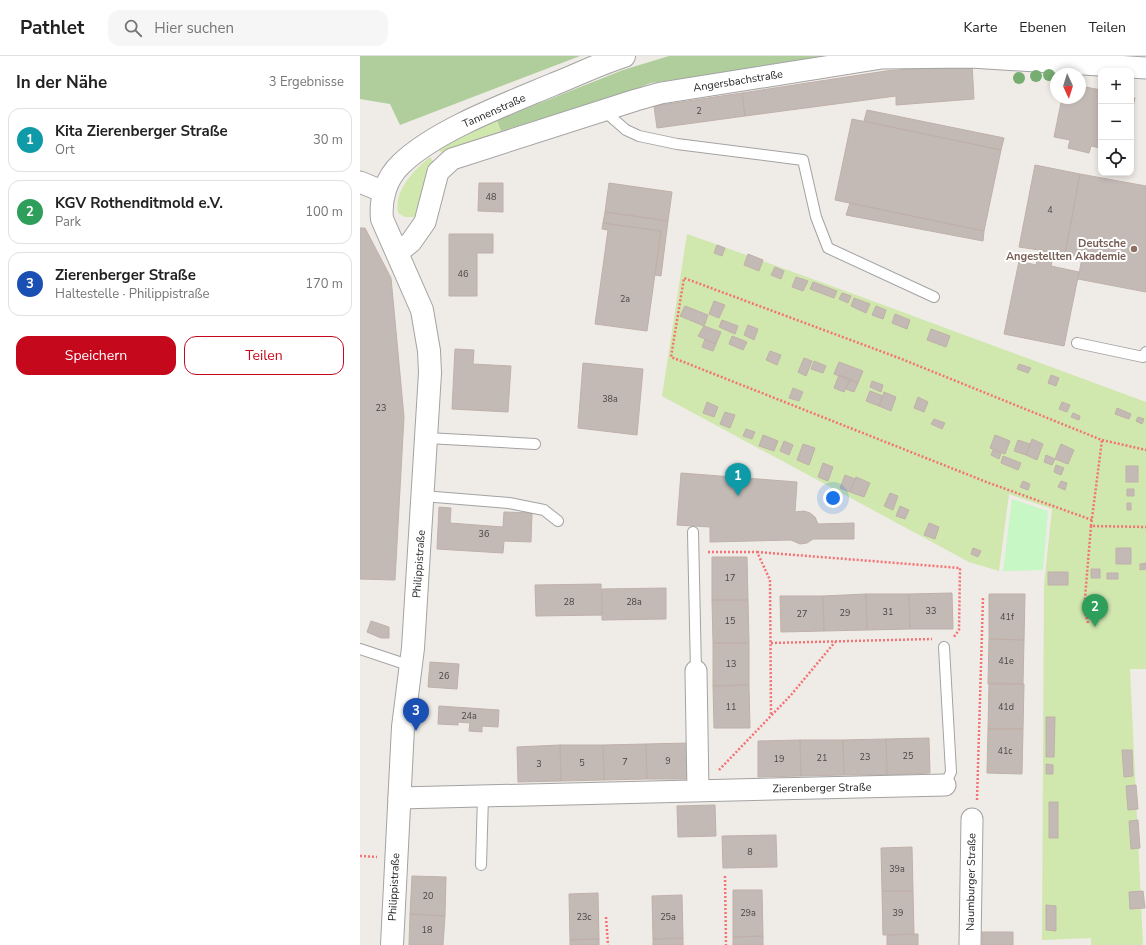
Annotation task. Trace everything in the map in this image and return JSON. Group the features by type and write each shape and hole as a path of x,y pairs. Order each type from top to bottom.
{"street":[{"name":"Tannenstraße","path":"384,192 392,175 401,164 435,140 520,99 624,56"},
{"name":"Angersbachstraße","path":"397,253 410,242 425,222 438,172 452,159 603,110 661,93 882,58 971,57 1146,68"},
{"path":"360,182 384,192"},
{"name":"Philippistraße","path":"384,192 381,206 382,219 417,295 426,327 430,373 427,438 411,666 403,727 392,945"},
{"path":"696,671 698,791"},
{"name":"Zierenberger Straße","path":"399,798 945,785"},
{"name":"Naumburger Straße","path":"970,945 972,819"}],"lane":[{"path":"603,110 626,130 639,136 677,144 803,160 816,217 828,248 934,297"},
{"path":"1076,343 1143,357 1146,352"},
{"path":"427,438 536,444"},
{"path":"423,496 510,503 544,510 558,521"},
{"path":"693,532 696,671"},
{"path":"944,647 951,772 945,785"},
{"path":"360,649 411,666"},
{"path":"480,865 484,796"}],"path":[{"path":"1092,520 989,483 671,357 684,278 899,358 1102,440 1146,450"},
{"path":"1088,623 1084,610 1091,526 1102,440"},
{"path":"1091,526 1146,527"},
{"path":"694,551 757,552 960,568 959,630 944,647 933,639 771,643"},
{"path":"757,552 770,580 771,716"},
{"path":"972,819 977,810 982,598"},
{"path":"698,791 771,716 836,642"},
{"path":"725,876 726,945"},
{"path":"606,917 608,945"}],"green space":[{"path":"360,56 580,56 400,125 390,104 360,99"},
{"path":"669,56 847,56 651,83 606,100 501,131 497,120 623,70"},
{"path":"497,120 501,131 462,146 444,155 439,150 458,138"},
{"path":"430,157 434,163 418,213 414,217 405,217 398,213 399,196 406,181"},
{"path":"687,234 860,296 1146,402 1146,669 1130,669 1143,945 1091,945 1091,938 1042,940 1044,585 1052,509 1009,494 999,571 969,562 662,396"},
{"path":"1012,499 1048,511 1043,570 1003,571"}],"building":[{"path":"972,64 974,99 896,105 896,96 745,116 742,93 886,71"},
{"path":"1086,87 1098,89 1098,147 1091,146 1089,153 1068,148 1070,140 1054,137 1061,104 1086,104"},
{"path":"742,93 745,116 657,128 654,106"},
{"path":"867,110 1004,138 1001,150 864,121"},
{"path":"852,119 1001,150 984,231 835,200"},
{"path":"1035,165 1080,174 1065,254 1019,247"},
{"path":"1080,174 1146,186 1146,292 1078,279 1082,258 1065,254"},
{"path":"479,183 503,183 503,212 478,211"},
{"path":"609,183 672,192 668,221 605,212"},
{"path":"850,203 984,231 983,241 846,215"},
{"path":"605,212 668,221 661,276 655,275 661,231 603,223"},
{"path":"603,223 661,231 647,331 595,324 608,230 602,229"},
{"path":"360,228 365,228 391,278 404,417 395,580 360,579"},
{"path":"449,234 493,234 493,253 477,253 477,296 449,296"},
{"path":"717,245 725,248 722,256 714,253"},
{"path":"1039,250 1054,253 1051,266 1079,272 1064,346 1004,334 1019,261 1036,265"},
{"path":"748,254 763,260 759,271 744,265"},
{"path":"775,267 784,271 781,279 771,275"},
{"path":"796,277 808,281 803,291 792,287"},
{"path":"813,282 837,291 834,298 810,289"},
{"path":"842,293 851,296 848,303 839,299"},
{"path":"854,298 870,304 866,313 851,306"},
{"path":"714,301 725,305 719,318 709,314"},
{"path":"685,306 708,315 704,326 680,316"},
{"path":"876,306 886,310 883,319 872,315"},
{"path":"895,314 910,320 907,329 892,323"},
{"path":"722,320 738,326 735,334 719,327"},
{"path":"748,325 758,329 754,340 744,335"},
{"path":"704,326 721,332 716,344 698,336"},
{"path":"931,329 950,336 946,347 927,340"},
{"path":"732,336 747,342 743,350 729,344"},
{"path":"705,339 716,344 713,351 702,347"},
{"path":"455,349 474,350 473,364 511,366 508,412 452,409"},
{"path":"770,351 781,355 777,365 766,360"},
{"path":"804,358 812,361 806,376 798,372"},
{"path":"814,361 826,366 823,373 811,369"},
{"path":"839,362 863,371 858,383 834,374"},
{"path":"583,363 643,369 637,435 578,428"},
{"path":"1019,364 1031,368 1028,373 1017,369"},
{"path":"839,375 850,379 844,392 834,388"},
{"path":"1051,375 1059,378 1056,386 1048,383"},
{"path":"850,379 858,383 854,392 846,389"},
{"path":"872,381 883,385 881,392 870,387"},
{"path":"793,388 803,392 799,401 789,398"},
{"path":"870,391 883,396 879,406 866,401"},
{"path":"884,392 896,397 891,411 879,406"},
{"path":"918,397 928,402 924,412 914,408"},
{"path":"707,402 718,407 714,417 703,413"},
{"path":"1062,402 1070,405 1067,412 1059,409"},
{"path":"1117,408 1131,414 1129,419 1115,414"},
{"path":"725,412 735,415 730,428 720,424"},
{"path":"1073,413 1080,416 1079,420 1071,417"},
{"path":"1138,417 1144,419 1142,424 1136,421"},
{"path":"934,419 945,423 942,429 931,424"},
{"path":"746,429 755,432 752,439 743,436"},
{"path":"763,435 778,441 774,451 759,446"},
{"path":"995,435 1010,441 1005,454 990,448"},
{"path":"1032,439 1043,444 1037,460 1026,455"},
{"path":"1018,440 1030,444 1026,455 1014,451"},
{"path":"784,441 793,445 789,455 780,451"},
{"path":"803,444 815,448 809,465 797,460"},
{"path":"1061,444 1074,450 1068,464 1055,459"},
{"path":"993,450 1001,453 999,459 991,455"},
{"path":"1046,455 1055,459 1052,465 1044,462"},
{"path":"1003,456 1021,463 1018,470 1001,463"},
{"path":"823,463 833,467 828,481 818,477"},
{"path":"1056,465 1064,468 1061,475 1054,472"},
{"path":"1126,466 1138,466 1138,482 1126,482"},
{"path":"681,473 797,482 795,512 804,511 810,513 815,517 818,524 854,523 854,539 813,539 807,543 800,544 791,540 710,542 710,527 677,525"},
{"path":"845,475 855,479 850,492 840,488"},
{"path":"856,477 870,483 864,497 850,492"},
{"path":"1023,481 1030,484 1028,490 1020,487"},
{"path":"1061,481 1067,483 1065,490 1058,487"},
{"path":"1127,489 1134,489 1134,496 1127,496"},
{"path":"890,493 898,496 893,510 884,506"},
{"path":"1127,503 1131,503 1131,510 1127,510"},
{"path":"900,506 909,510 905,519 896,516"},
{"path":"439,507 451,508 450,523 503,527 504,512 532,513 531,542 504,541 503,553 437,549"},
{"path":"929,523 939,527 935,539 924,535"},
{"path":"973,548 981,551 978,557 971,554"},
{"path":"1116,548 1131,548 1131,564 1116,564"},
{"path":"712,557 747,557 748,600 712,600"},
{"path":"1146,563 1146,569 1140,570 1140,564"},
{"path":"1091,569 1100,569 1100,578 1091,578"},
{"path":"1048,572 1068,572 1068,585 1048,585"},
{"path":"1107,573 1118,573 1118,579 1107,579"},
{"path":"601,584 602,615 536,616 535,585"},
{"path":"666,588 666,619 602,620 602,589"},
{"path":"952,593 953,629 910,629 909,594"},
{"path":"866,594 909,594 910,629 867,630"},
{"path":"866,594 867,630 824,631 823,596"},
{"path":"989,594 1025,594 1024,640 989,639"},
{"path":"780,596 823,596 824,631 781,632"},
{"path":"712,600 748,600 749,643 713,643"},
{"path":"371,621 389,627 389,638 381,638 367,632"},
{"path":"989,639 1024,640 1023,684 988,684"},
{"path":"713,643 749,643 749,685 713,686"},
{"path":"430,662 459,664 457,689 428,687"},
{"path":"989,683 1024,684 1023,729 988,729"},
{"path":"749,685 750,728 714,728 713,686"},
{"path":"439,706 499,710 498,727 482,726 482,732 469,731 470,723 458,722 458,725 438,724"},
{"path":"1046,717 1055,717 1054,757 1046,757"},
{"path":"988,729 1023,729 1022,774 987,773"},
{"path":"929,738 930,773 887,775 886,739"},
{"path":"886,739 887,775 844,775 843,740"},
{"path":"800,740 801,776 758,777 758,741"},
{"path":"800,740 843,740 844,775 801,776"},
{"path":"689,743 690,779 647,779 646,744"},
{"path":"646,744 647,779 604,780 603,745"},
{"path":"560,745 561,781 518,782 517,747"},
{"path":"560,745 603,745 604,780 561,781"},
{"path":"1122,750 1132,750 1133,776 1124,777"},
{"path":"1046,764 1053,765 1053,774 1046,774"},
{"path":"1136,785 1138,809 1128,810 1126,786"},
{"path":"1049,802 1058,802 1058,838 1049,838"},
{"path":"715,805 716,836 678,837 677,806"},
{"path":"1138,820 1140,848 1131,849 1129,821"},
{"path":"776,835 777,867 723,868 722,836"},
{"path":"912,847 913,891 882,891 881,848"},
{"path":"412,876 446,877 445,916 410,914"},
{"path":"733,890 762,890 763,936 733,937"},
{"path":"882,891 913,891 914,934 883,935"},
{"path":"1143,891 1145,908 1130,909 1129,892"},
{"path":"598,893 599,939 570,940 569,894"},
{"path":"682,895 683,938 653,939 652,896"},
{"path":"1046,905 1056,906 1056,931 1046,930"},
{"path":"410,914 445,916 443,945 409,945"},
{"path":"982,932 1013,932 1013,945 982,945"},
{"path":"918,934 918,945 887,945 887,935"},
{"path":"763,936 763,945 733,945 733,937"},
{"path":"683,938 683,945 653,945 653,939"},
{"path":"599,939 599,945 570,945 570,940"}],"place":[{"name":"Deutsche Angestellten Akademie","path":"1134,249"},
{"name":"Kita Zierenberger Straße","path":"738,496"},
{"name":"KGV Rothenditmold e.V.","path":"1095,627"},
{"name":"Zierenberger Straße","path":"416,731"}]}
